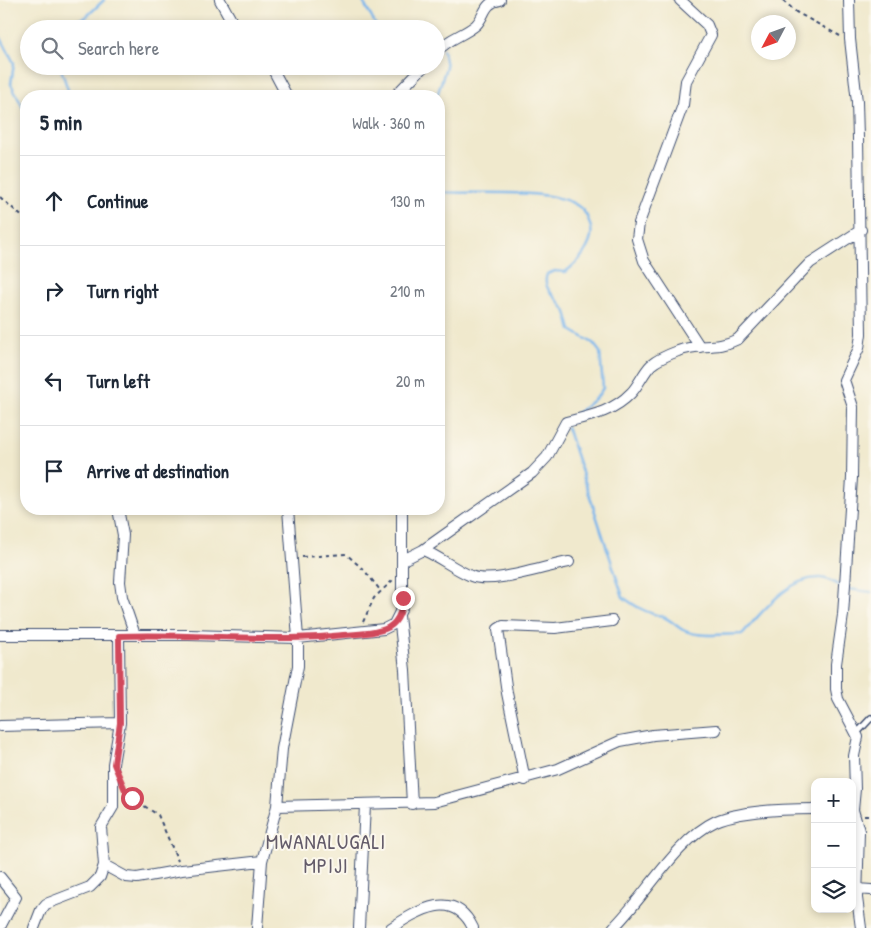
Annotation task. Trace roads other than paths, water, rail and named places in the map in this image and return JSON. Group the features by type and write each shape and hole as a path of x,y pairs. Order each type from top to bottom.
{"street":[{"path":"220,0 231,20"},
{"path":"445,44 474,26 490,3 500,0"},
{"path":"680,0 707,25 711,35 686,81 683,105 639,223 637,239 644,261 700,347"},
{"path":"849,0 850,39 857,102 858,202 861,230 861,334 859,348 844,380 853,407 852,478 843,615 836,664 836,689 840,704 857,733 855,778"},
{"path":"276,75 284,90"},
{"path":"401,90 415,75"},
{"path":"403,560 423,550 532,473 547,457 566,422 604,412 613,407 634,391 652,365 678,351 726,345 738,339 810,263 861,230"},
{"path":"119,515 123,535 120,582 122,597 135,635"},
{"path":"257,928 262,861 277,806 282,749 298,666 298,638 288,515"},
{"path":"402,515 403,598 399,616 405,670 412,804"},
{"path":"423,550 440,557 471,576 480,578 508,576 569,562"},
{"path":"0,635 298,638 359,634 384,629 394,624 399,616"},
{"path":"524,780 507,693 498,629 503,626 555,628 612,621"},
{"path":"34,928 41,910 46,904 90,887 100,877 104,865 101,827 113,807 114,764 120,723 119,636"},
{"path":"0,726 120,723"},
{"path":"277,806 412,804 458,798 558,769 620,741 653,735 716,730"},
{"path":"359,928 365,805"},
{"path":"613,928 679,850 697,833 717,821 744,814 793,809 811,810"},
{"path":"856,823 858,831 856,890 861,928"},
{"path":"104,865 126,877 138,878 182,870 262,861"},
{"path":"0,877 16,897 0,927"},
{"path":"856,890 871,890"},
{"path":"391,928 427,908 442,906 456,907 463,911 473,928"}],"lane":[{"path":"857,733 871,718"}],"waterway":[{"path":"77,20 86,17 104,0"},
{"path":"362,0 373,20"},
{"path":"0,36 14,63 11,84 20,102"},
{"path":"445,61 445,70"},
{"path":"63,75 68,90"},
{"path":"439,90 444,75"},
{"path":"445,192 511,193 550,196 566,200 578,206 587,216 591,228 588,247 575,264 565,272 555,271 547,274 546,280 548,289 565,310 571,330 593,343 600,352 603,388 597,397 574,416"},
{"path":"567,427 623,597 637,606 670,620 683,630 696,634 742,634 777,597 798,583 809,579 824,578 842,587"},
{"path":"848,589 871,592"}],"district":[{"name":"MWANALUGALI MPIJI","path":"326,853"}]}
